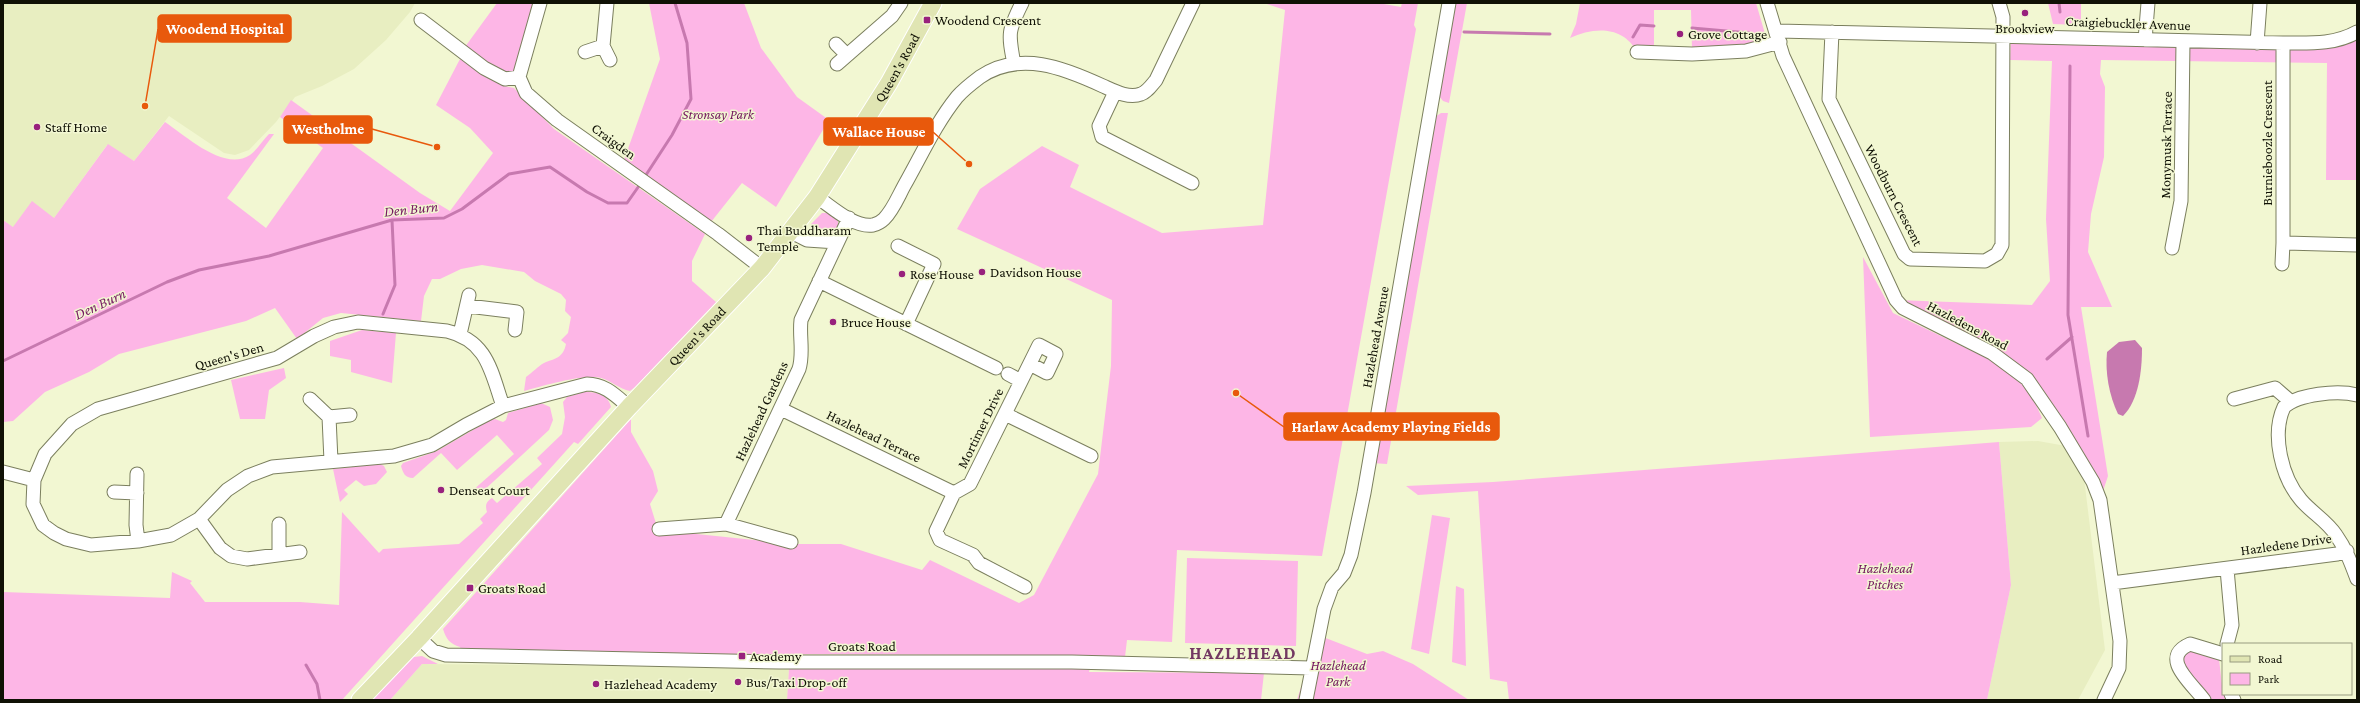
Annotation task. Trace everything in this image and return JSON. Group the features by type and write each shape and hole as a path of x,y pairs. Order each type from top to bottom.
{"main road":[{"name":"Queen's Road","path":"360,700 419,638 629,407 762,268 817,197 889,82 934,3"}],"street":[{"path":"421,20 484,68 505,79 519,77 540,3"},
{"path":"607,3 602,46 610,60"},
{"path":"836,44 842,60 892,16 901,3"},
{"path":"1014,64 1009,37 1010,28 1022,3"},
{"path":"817,197 857,223 872,225 884,219 958,96 984,75 1014,64 1036,62 1069,70 1115,92 1128,95 1140,95 1149,89 1156,80 1193,3"},
{"name":"Hazlehead Avenue","path":"1306,700 1311,668 1324,609 1332,586 1344,573 1351,555 1364,493 1449,3"},
{"name":"Hazledene Road","path":"1767,3 1783,56 1896,300 1903,308 1992,353 2028,379 2060,427 2093,482 2100,500 2120,648 2119,668 2104,700"},
{"name":"Woodburn Crescent","path":"1832,32 1829,99 1904,254 1910,259 1985,261 1997,254 2002,245 2003,17 1999,3"},
{"path":"2145,40 2148,3"},
{"path":"2257,43 2260,3"},
{"name":"Craigiebuckler Avenue","path":"1637,52 1692,54 1746,51 1778,37 1832,32 2257,43 2325,42 2344,39 2357,32"},
{"name":"Monymusk Terrace","path":"2172,248 2181,201 2183,42"},
{"name":"Burnieboozle Crescent","path":"2282,264 2283,43"},
{"path":"586,52 602,46"},
{"name":"Craigden","path":"519,77 526,93 557,120 762,268"},
{"path":"1115,92 1099,126 1102,138 1192,183"},
{"name":"Hazlehead Gardens","path":"726,524 781,409 802,360 800,333 801,320 836,242 849,218"},
{"path":"791,232 807,240 836,242"},
{"path":"2283,243 2357,245"},
{"path":"898,246 934,264 906,324"},
{"path":"819,282 996,368"},
{"path":"460,334 468,301 517,312 515,330"},
{"name":"Queen's Den","path":"503,406 487,362 477,345 460,334 447,331 358,322 334,327 314,336 277,358 98,409 72,424 45,454 34,480 33,504 43,525 66,540 91,545 138,541 171,535 199,519 227,490 248,476 272,467 394,456 432,445 503,406 587,384 596,384 607,388 629,407"},
{"name":"Mortimer Drive","path":"954,493 970,484 1030,364"},
{"path":"1008,374 1021,381"},
{"path":"2234,399 2275,388 2287,404 2299,397 2349,393 2357,395"},
{"path":"310,399 329,417 331,461"},
{"name":"Hazledene Drive","path":"2112,584 2337,554 2346,551 2335,533 2302,501 2286,476 2278,429 2287,404"},
{"name":"Hazlehead Terrace","path":"781,409 954,493"},
{"path":"1005,414 1091,456"},
{"path":"329,417 350,415"},
{"path":"3,472 34,480"},
{"path":"138,474 136,525 138,541"},
{"path":"114,492 137,493"},
{"path":"954,493 936,531 936,536 940,540 972,555 979,563 1025,587"},
{"path":"199,519 220,548 231,556 247,559 300,552"},
{"path":"279,524 279,554"},
{"path":"659,529 726,524 791,542"},
{"path":"2346,551 2357,579"},
{"path":"2227,569 2232,625 2227,643"},
{"name":"Groats Road","path":"419,638 434,651 446,655 779,662 1072,662 1311,668"},
{"path":"2204,700 2177,668 2177,656 2182,649 2190,644 2222,654"}],"shaded area":[{"path":"3,3 415,3 410,12 386,40 354,69 322,86 295,97 276,122 249,150 235,155 224,153 169,116 134,161 107,145 54,218 13,227 3,220"},
{"path":"2135,340 2142,348 2140,375 2133,402 2123,416 2118,414 2110,392 2107,376 2107,352 2119,342"},
{"path":"2038,441 2066,446 2084,478 2105,650 2078,700 1987,700 2011,585 1999,442"},
{"name":"Hazlehead Academy","path":"422,664 789,669 787,700 390,700"}],"green space":[{"path":"497,3 540,3 519,77 505,79 462,51"},
{"name":"Stronsay Park","path":"649,3 744,3 761,48 797,97 829,120 776,207 742,183 711,222 624,160 660,59"},
{"path":"1264,3 1378,3 1401,7 1402,3 1418,3 1414,25 1416,29 1322,556 1177,550 1172,642 1127,640 1125,657 1021,655 506,653 462,650 460,647 451,643 447,638 443,629 631,419 631,432 653,471 658,491 650,504 658,530 793,544 841,544 922,570 930,560 1019,603 1034,595 1098,474 1111,366 1112,300 957,229 980,189 1042,146 1079,165 1070,187 1162,233 1263,225 1285,10"},
{"path":"1453,3 1467,3 1449,103 1443,101 1439,96"},
{"path":"1580,3 1756,3 1768,44 1692,49 1691,10 1654,10 1654,51 1637,52 1631,43 1624,37 1607,31 1598,30 1579,34 1570,38 1576,24"},
{"path":"2048,3 2081,3 2081,25 2053,24"},
{"path":"2357,32 2357,180 2326,180 2327,63 2101,60 2100,74 2105,87 2104,157 2091,214 2088,252 2112,307 2081,307 2108,476 2100,500 2027,379 1896,300 2032,305 2050,281 2046,219 2052,61 2010,60 2011,36 2325,42"},
{"path":"460,59 504,86 514,88 554,129 705,234 692,261 692,281 716,302 630,391 622,389 605,379 585,377 524,391 526,377 542,364 561,355 565,349 566,344 561,340 568,333 571,317 565,311 566,300 561,294 535,281 524,272 482,265 461,269 440,279 432,279 424,296 421,321 341,313 323,318 297,339 275,308 246,321 119,354 89,372 45,392 13,421 3,422 3,220 13,227 32,201 54,218 108,144 134,161 165,122 206,150 217,156 229,159 240,159 250,155 269,134 274,134 227,198 266,228 323,148 280,117 291,100 420,193 450,211 493,153 470,128 436,105"},
{"path":"1441,113 1448,113 1387,464 1372,463 1435,117"},
{"path":"822,213 827,213 838,221 838,225 833,233 810,230 811,224"},
{"path":"1863,257 1893,313 1991,360 2027,385 2042,418 2031,427 1870,437"},
{"path":"362,330 396,333 392,383 351,372 351,360 330,356 330,341"},
{"path":"284,368 286,378 269,390 265,419 240,419 231,380"},
{"path":"584,392 601,395 607,399 611,407 578,444 574,442 342,700 3,700 3,592 170,598 172,572 192,581 190,583 205,602 300,602 339,605 342,512 379,553 383,549 459,544 483,523 480,519 487,512 486,504 488,501 492,498 497,503 542,464 537,458 562,434 565,417 563,402 567,397"},
{"path":"541,403 550,407 553,420 549,430 481,493 477,494 472,491 514,454 497,435 457,470 441,453 413,478 406,476 404,473 401,466 403,463 437,451 490,420 495,419 503,422 506,420 508,413"},
{"name":"Hazlehead Pitches","path":"1999,442 2011,585 1987,700 1509,700 1507,682 1490,679 1478,491 1418,495 1406,486 1493,482"},
{"path":"380,464 384,466 387,472 376,484 364,486 356,480 344,490 348,494 340,502 333,469"},
{"path":"1432,515 1450,518 1429,654 1411,649"},
{"path":"1187,558 1298,561 1296,646 1185,643"},
{"path":"1456,586 1464,589 1466,666 1452,662"},
{"name":"Hazlehead Park","path":"1323,637 1367,654 1383,651 1413,664 1469,700 1297,700 1305,674"},
{"path":"2193,649 2219,659 2222,695 2226,695 2228,700 2209,700 2183,665 2182,659 2186,652"},
{"path":"422,656 438,664 422,664 390,700 368,700 406,658"},
{"path":"1090,668 1089,672 1264,673 1261,700 787,700 789,669"}],"waterway":[{"name":"Den Burn","path":"644,178 672,135 691,99 687,43 675,3"},
{"path":"2059,3 2060,12"},
{"path":"1633,37 1640,25 1654,26"},
{"path":"1692,28 1749,33"},
{"path":"1464,32 1550,34"},
{"path":"2070,66 2068,315 2088,436"},
{"name":"Den Burn","path":"3,361 167,282 199,270 269,256 392,220 444,218 462,209 509,174 550,167 587,192 608,203 627,203 641,183"},
{"path":"383,314 395,285 392,220"},
{"path":"2047,359 2072,337"},
{"path":"306,665 317,684 320,700"}],"place":[{"name":"Brookview","path":"2025,13"},
{"name":"Woodend Crescent","path":"927,20"},
{"name":"Grove Cottage","path":"1680,34"},
{"name":"Woodend Hospital","path":"145,106"},
{"name":"Staff Home","path":"37,127"},
{"name":"Westholme","path":"437,147"},
{"name":"Wallace House","path":"969,164"},
{"name":"Thai Buddharam Temple","path":"749,238"},
{"name":"Davidson House","path":"982,272"},
{"name":"Rose House","path":"902,274"},
{"name":"Bruce House","path":"833,322"},
{"name":"Harlaw Academy Playing Fields","path":"1236,393"},
{"name":"Denseat Court","path":"441,490"},
{"name":"Groats Road","path":"470,588"},
{"name":"Academy","path":"742,656"},
{"name":"Bus/Taxi Drop-off","path":"738,682"},
{"name":"Hazlehead Academy","path":"596,684"}],"district":[{"name":"HAZLEHEAD","path":"1243,653"}]}
